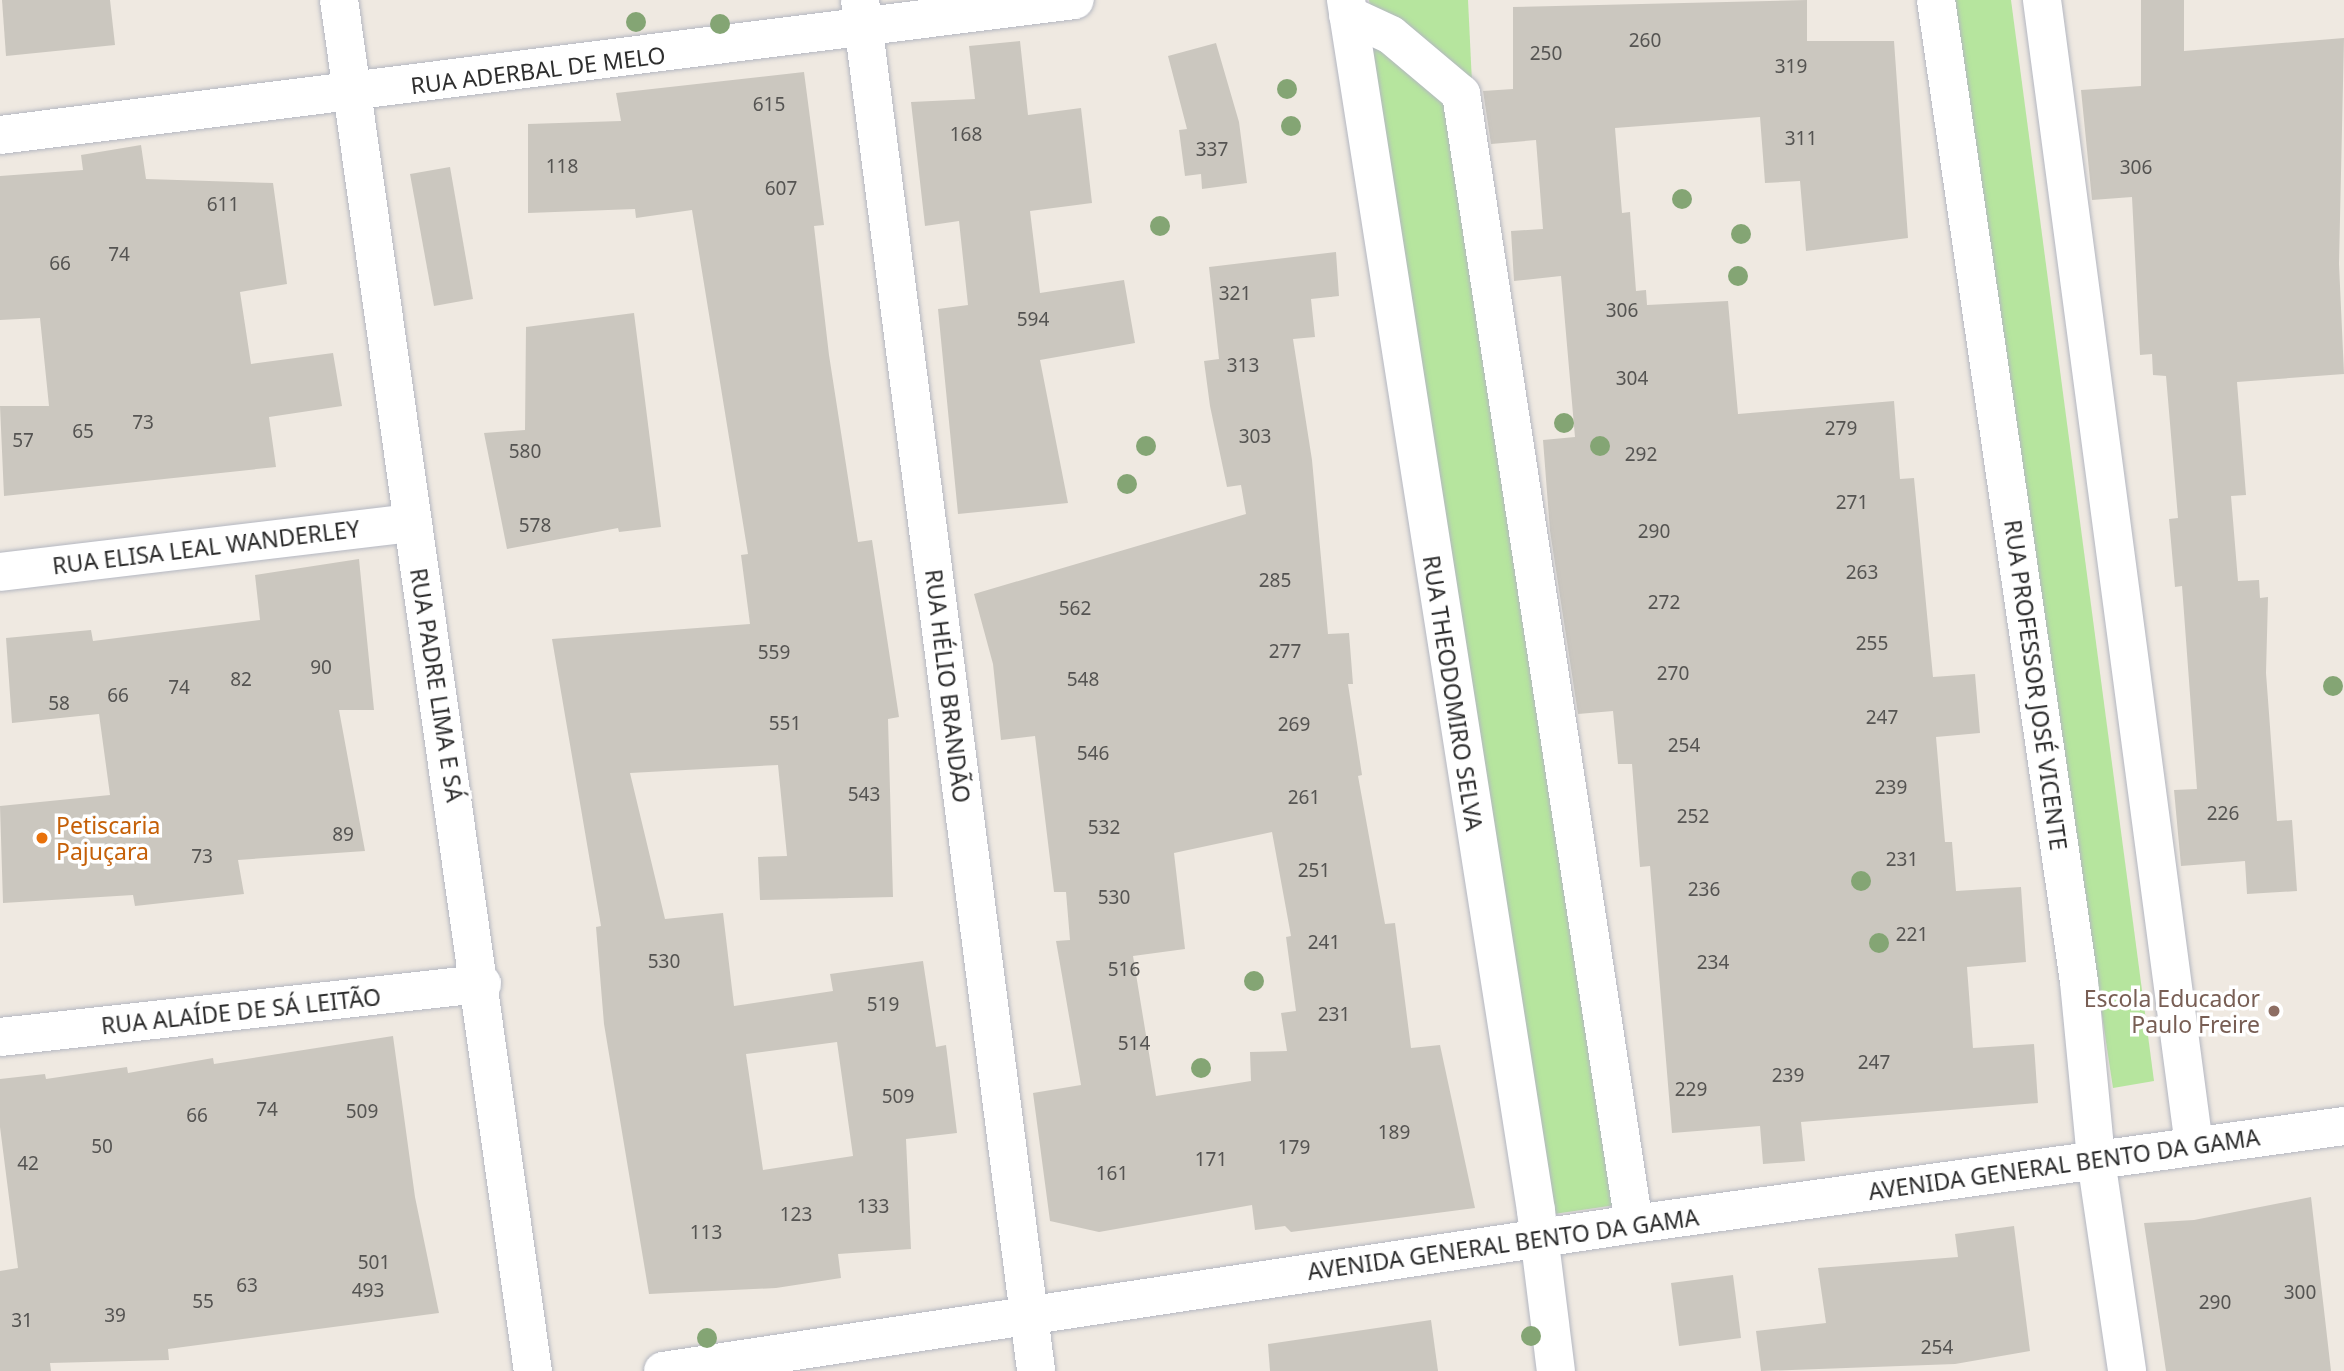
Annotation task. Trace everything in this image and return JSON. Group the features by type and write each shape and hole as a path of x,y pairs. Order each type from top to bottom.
{"street":[{"name":"RUA PADRE LIMA E SÁ","path":"339,0 412,523 482,984 533,1371"},
{"name":"RUA ADERBAL DE MELO","path":"0,135 351,94 862,14 1074,0"},
{"name":"RUA PROFESSOR JOSÉ VICENTE","path":"1936,0 2079,982 2096,1160 2127,1371"},
{"path":"2042,0 2194,1146"},
{"name":"RUA THEODOMIRO SELVA","path":"1347,7 1391,35 1461,93 1634,1224"},
{"name":"RUA THEODOMIRO SELVA","path":"1347,7 1539,1239 1556,1371"},
{"name":"RUA HÉLIO BRANDÃO","path":"862,14 1036,1371"},
{"name":"RUA ELISA LEAL WANDERLEY","path":"0,572 412,523"},
{"name":"RUA ALAÍDE DE SÁ LEITÃO","path":"0,1037 482,984"},
{"name":"AVENIDA GENERAL BENTO DA GAMA","path":"663,1371 1028,1312 1634,1224 2344,1126"}],"green space":[{"path":"1369,0 1468,0 1472,83 1370,6"},
{"path":"1949,0 2011,0 2154,1081 2113,1088"},
{"path":"1353,22 1455,98 1623,1204 1547,1215"}],"building":[{"path":"2,0 110,0 115,45 6,56"},
{"path":"1807,0 1807,41 1894,41 1908,238 1806,251 1800,181 1765,183 1760,117 1615,128 1622,213 1630,212 1636,291 1646,290 1647,305 1728,301 1738,414 1894,401 1900,479 1914,478 1933,677 1975,674 1980,733 1936,737 1945,842 1952,842 1956,891 2021,887 2026,962 1967,967 1973,1048 2034,1044 2038,1103 1801,1122 1805,1161 1763,1164 1760,1126 1672,1133 1650,866 1640,867 1632,764 1618,764 1613,711 1578,714 1550,531 1543,440 1575,437 1561,276 1514,281 1511,231 1543,229 1536,140 1491,144 1483,91 1513,89 1513,7"},
{"path":"2141,0 2184,0 2184,51 2344,38 2339,264 2344,374 2237,382 2246,495 2231,496 2238,581 2259,580 2260,598 2268,597 2266,673 2277,821 2292,820 2297,891 2247,894 2245,861 2181,866 2174,790 2197,789 2182,586 2175,587 2169,519 2178,518 2166,376 2153,375 2152,354 2140,355 2132,197 2092,200 2081,90 2141,86"},
{"path":"1020,41 1028,115 1081,108 1092,203 1030,211 1040,293 1124,280 1135,343 1040,360 1068,503 958,514 938,309 968,305 959,221 925,226 911,102 975,99 969,46"},
{"path":"1216,43 1239,122 1247,183 1202,189 1201,174 1185,176 1179,130 1187,129 1168,56"},
{"path":"804,72 824,225 814,226 829,355 858,542 872,540 899,717 888,719 893,897 760,900 758,857 787,856 778,765 630,773 665,919 723,913 734,1006 833,991 830,974 923,961 936,1047 946,1045 957,1133 906,1139 911,1249 838,1254 841,1278 776,1288 649,1294 604,1024 596,927 601,926 552,639 750,624 741,555 748,554 692,210 636,218 635,209 528,213 528,124 621,121 616,93","holes":["837,1042 853,1156 763,1170 746,1054"]},
{"path":"141,145 146,179 273,183 287,284 240,292 251,364 333,353 342,406 269,417 276,467 4,496 0,406 49,406 40,318 0,320 0,176 83,170 81,155"},
{"path":"450,167 473,299 434,306 410,174"},
{"path":"1336,252 1339,296 1311,299 1315,337 1293,339 1312,460 1328,634 1349,633 1353,684 1348,684 1362,775 1358,776 1385,924 1395,923 1411,1048 1440,1045 1475,1208 1291,1232 1285,1226 1255,1230 1252,1205 1099,1232 1050,1221 1033,1093 1081,1085 1056,941 1070,940 1066,892 1054,892 1035,736 1001,740 993,664 974,594 1246,514 1241,485 1227,487 1210,406 1204,361 1219,359 1209,267","holes":["1272,832 1291,936 1286,937 1296,1011 1281,1013 1287,1051 1250,1052 1251,1081 1156,1096 1133,956 1185,949 1174,853"]},
{"path":"634,313 661,527 619,532 618,528 507,549 484,433 525,430 526,327"},
{"path":"359,559 374,710 339,710 365,851 238,860 244,894 135,906 133,895 3,903 0,806 110,795 99,714 12,723 6,638 91,630 93,641 260,620 255,575"},
{"path":"393,1036 415,1197 439,1313 168,1349 169,1360 50,1363 51,1371 0,1371 0,1271 18,1268 0,1127 0,1079 45,1074 46,1079 127,1067 128,1073 213,1058 214,1064"},
{"path":"2311,1197 2331,1371 2166,1371 2144,1223 2194,1220"},
{"path":"2014,1226 2030,1351 1955,1364 1761,1371 1756,1331 1826,1323 1818,1268 1958,1257 1955,1234"},
{"path":"1733,1275 1741,1338 1679,1346 1671,1283"},
{"path":"1431,1320 1438,1371 1270,1371 1268,1344"}],"place":[{"name":"Petiscaria Pajuçara","path":"42,838"},
{"name":"Escola Educador Paulo Freire","path":"2274,1011"}]}
